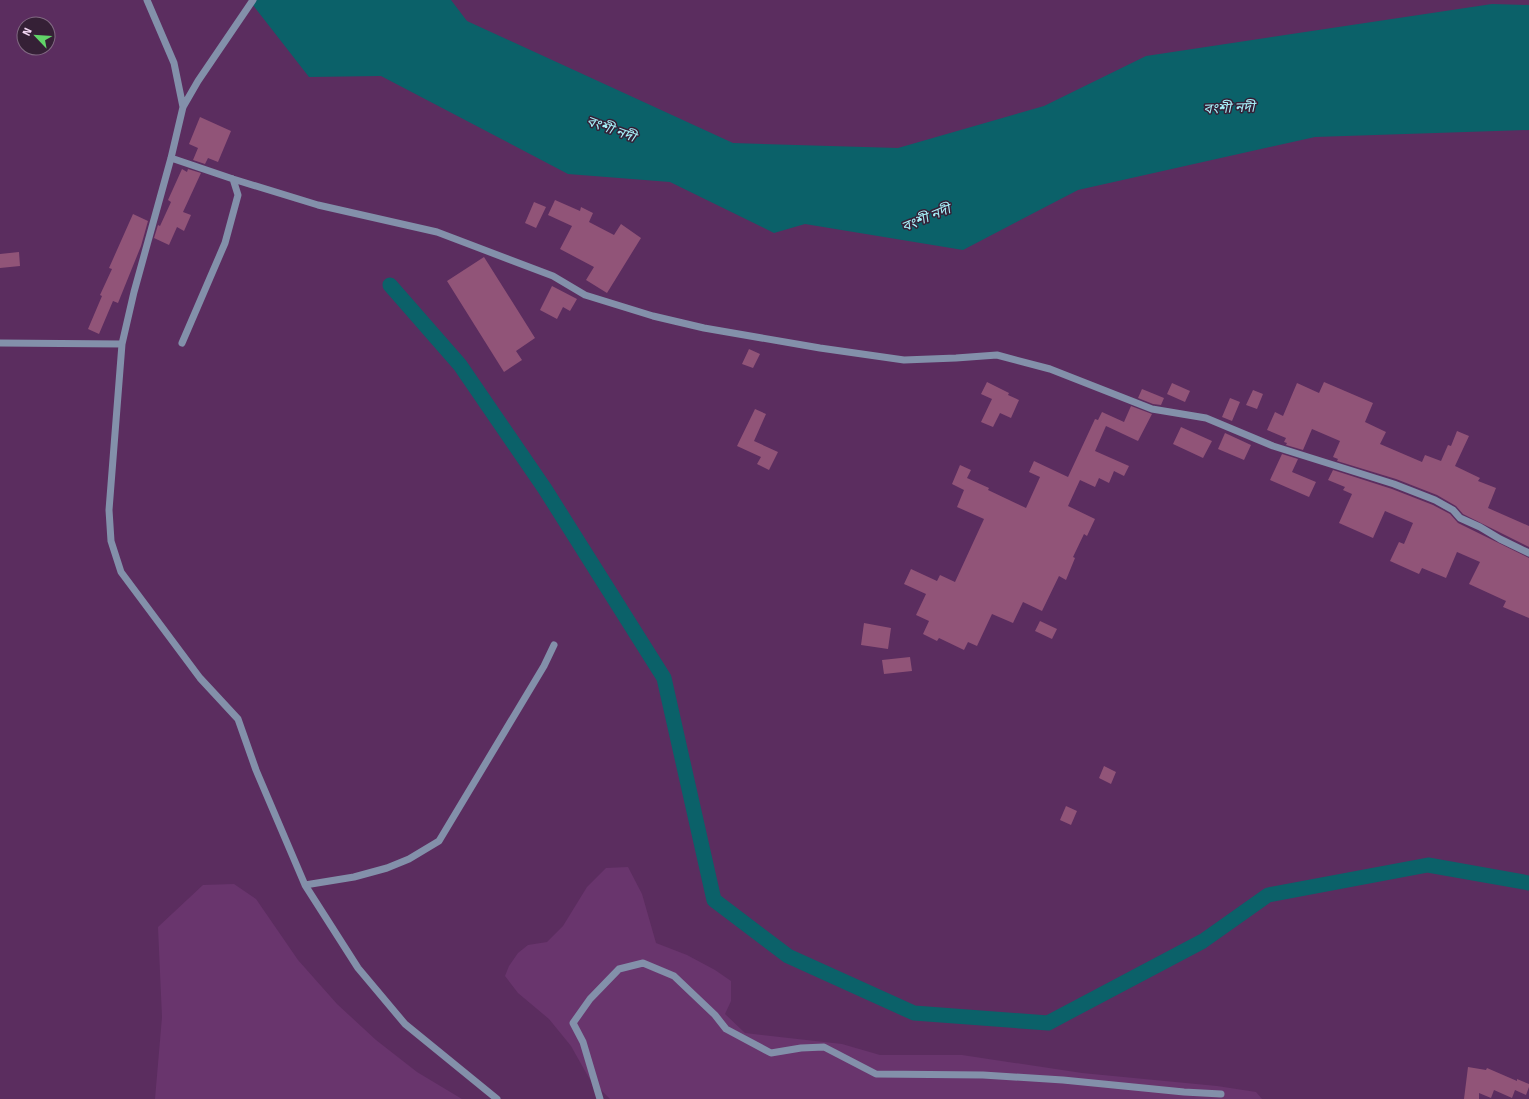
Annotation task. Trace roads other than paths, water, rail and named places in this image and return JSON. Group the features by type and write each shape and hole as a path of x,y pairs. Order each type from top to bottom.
{"street":[{"path":"147,0 174,63 183,107"},
{"path":"253,0 198,81 183,107 171,158 134,292 122,344 109,510 111,541 120,572 200,678 238,719 256,770 305,885 358,968 405,1024 497,1099"},
{"path":"171,158 233,179 318,204 438,232 553,276 585,295 667,319 704,328 820,348 904,360 996,355 1050,369 1152,409 1206,418 1273,446 1394,484 1435,500 1453,510 1460,518 1480,527 1500,540 1529,553"},
{"path":"182,343 225,243 238,195 233,179"},
{"path":"0,343 122,344"},
{"path":"305,885 354,877 387,868 409,859 439,841 544,666 554,645"},
{"path":"600,1099 583,1042 573,1023 590,999 619,969 643,963 674,976 715,1015 726,1028 770,1053 801,1048 824,1047 876,1074 983,1075 1062,1080 1184,1092 1221,1094"}],"water":[{"name":"বংশী নদী","path":"249,0 451,0 467,21 733,143 898,148 1044,106 1146,56 1492,4 1529,5 1529,130 1315,137 1078,190 963,250 805,224 774,233 670,182 568,174 381,76 309,77"}],"waterway":[{"path":"390,285 460,365 545,489 664,678 714,900 788,956 914,1013 1048,1023 1203,941 1268,895 1428,865 1529,883"}]}
